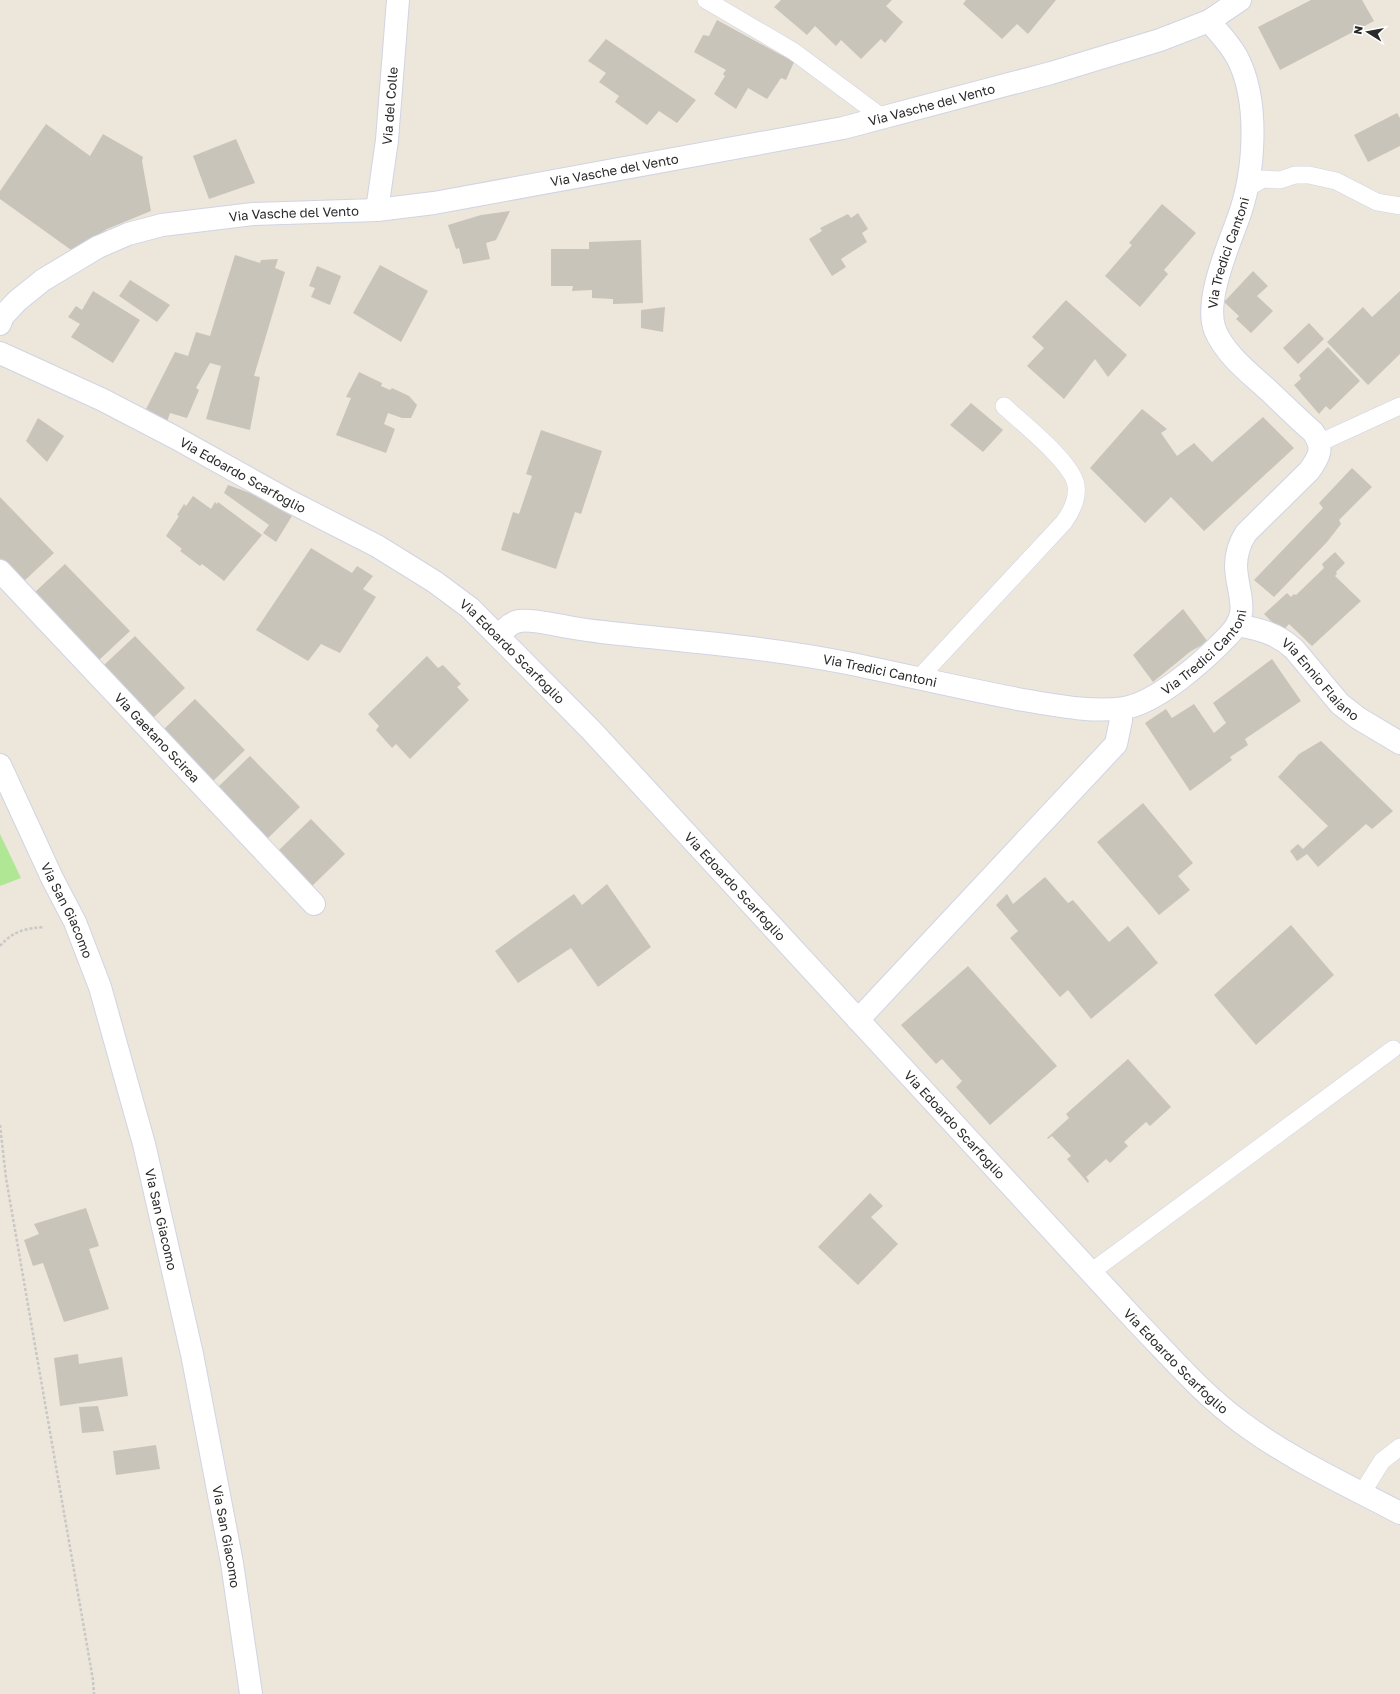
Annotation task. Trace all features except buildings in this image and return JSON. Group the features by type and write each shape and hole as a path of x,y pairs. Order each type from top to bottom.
{"street":[{"name":"Via del Colle","path":"377,210 387,140 398,0"},
{"name":"Via Vasche del Vento","path":"0,324 3,316 17,301 43,280 98,247 128,234 162,225 253,214 377,210 434,203 843,128 1051,73 1160,40 1209,21 1240,0"},
{"name":"Via Tredici Cantoni","path":"499,637 504,629 511,624 520,621 528,621 594,631 790,653 844,662 979,692 1046,704 1083,708 1117,708 1141,703 1182,678 1228,636 1237,625 1241,617 1242,605 1236,564 1240,542 1246,533 1309,471 1319,455 1320,447 1313,432 1236,359 1215,329 1213,315 1216,284 1242,209 1250,171 1252,137 1247,87 1241,66 1234,52 1209,21"},
{"name":"Via Edoardo Scarfoglio","path":"0,353 136,417 289,501 377,546 449,591 470,608 591,730 1091,1272 1166,1352 1228,1413 1270,1443 1400,1513"},
{"name":"Via Gaetano Scirea","path":"0,571 314,904"},
{"name":"Via Ennio Flaiano","path":"1237,625 1267,632 1285,642 1294,649 1340,704 1358,718 1400,744"},
{"path":"858,1020 1116,744 1121,720 1117,708"},
{"name":"Via San Giacomo","path":"0,765 74,922 100,988 144,1144 192,1354 232,1563 251,1694"}],"lane":[{"path":"706,0 793,51 883,118"},
{"path":"1246,189 1263,179 1274,180 1294,175 1310,175 1336,181 1377,202 1400,206"},
{"path":"919,678 1064,522 1069,515 1075,500 1076,484 1068,468 1053,451 1004,406"},
{"path":"1319,443 1400,406"},
{"path":"1091,1272 1393,1049"},
{"path":"1362,1493 1382,1461 1400,1447"}],"path":[{"path":"0,946 6,938 20,930 74,922"},
{"path":"0,1125 6,1178 93,1680 94,1694"}],"green space":[{"path":"0,834 21,878 0,886"}]}
